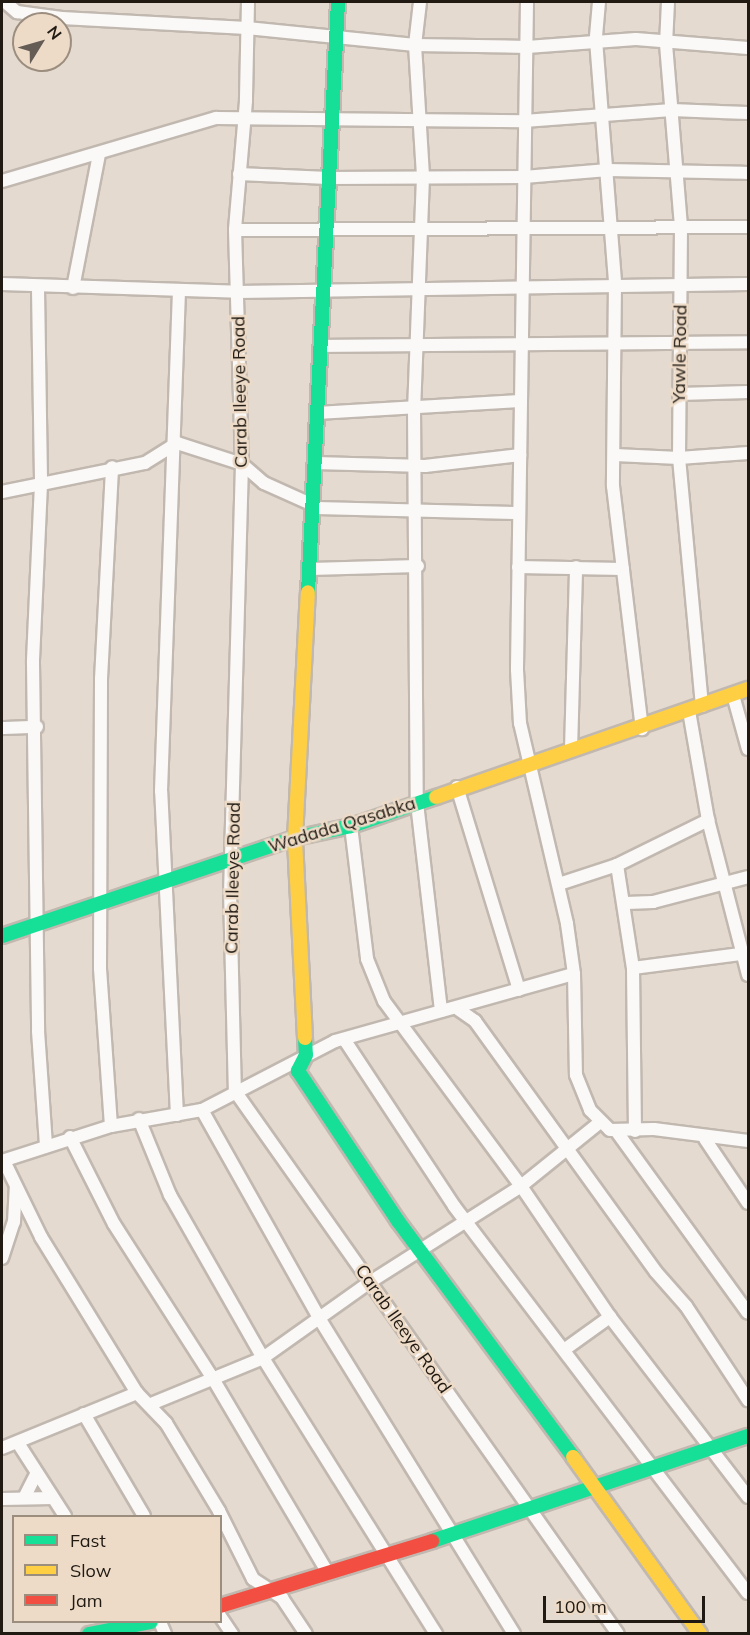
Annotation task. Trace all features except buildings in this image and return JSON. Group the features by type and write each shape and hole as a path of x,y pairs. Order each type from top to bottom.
{"street":[{"path":"5,2 17,12 62,18 247,28 415,45 527,47 596,40 748,48"},
{"name":"Carab Ileeye Road","path":"248,2 244,119 235,230 242,464 232,860 235,1091 531,1507 618,1634"},
{"path":"338,2 330,121 310,569 295,838 306,1055 297,1071 307,1089 420,1250 700,1634"},
{"path":"420,2 415,45 423,177 414,408 418,566 417,803 441,1011"},
{"path":"527,2 518,513 520,723 559,884 574,974 576,1075 580,1094 599,1123 617,1132 748,1313"},
{"path":"600,2 596,40 605,115 615,283 613,486 642,729"},
{"name":"Yawle Road","path":"668,2 666,44 681,227 679,458 702,706"},
{"path":"2,181 99,154 191,123 244,119 524,121 672,110 748,113"},
{"path":"73,288 99,154"},
{"path":"238,174 328,178 524,177 608,170 748,173"},
{"path":"235,230 421,227 523,229 748,227"},
{"path":"2,284 38,289 238,292 615,283 748,284"},
{"path":"38,289 41,484 33,663 37,727 38,1031 46,1145"},
{"path":"177,1115 161,791 177,443 179,291"},
{"path":"320,345 416,344 521,347 748,342"},
{"path":"679,394 748,392"},
{"path":"317,413 520,401"},
{"path":"177,443 242,464 264,483 313,506 397,508 417,514 518,513"},
{"path":"2,492 112,467 146,463 177,443"},
{"path":"615,455 679,458 748,453"},
{"path":"315,463 415,463 520,455"},
{"path":"111,1126 99,968 102,905 101,679 112,467"},
{"path":"310,569 418,566"},
{"path":"518,567 623,569"},
{"path":"571,750 576,567"},
{"name":"Wadada Qasabka","path":"2,936 102,905 295,838 351,826 528,762 642,729 748,689"},
{"path":"733,695 748,749"},
{"path":"689,711 708,820 724,885 745,953 748,975"},
{"path":"2,728 37,727"},
{"path":"457,787 519,990"},
{"path":"559,884 617,865 708,820"},
{"path":"351,826 367,959 384,1001 521,1186 610,1317 714,1448 748,1497"},
{"path":"617,865 626,903 633,968 635,1131"},
{"path":"626,903 653,902 748,877"},
{"path":"633,968 745,953"},
{"path":"221,1515 151,1404 137,1393 41,1237 3,1161 70,1137 111,1126 139,1119 202,1110 306,1055 344,1039 441,1011 458,1009 574,974"},
{"path":"458,1009 475,1021 686,1306 748,1400"},
{"path":"344,1039 419,1158 467,1218 748,1593"},
{"path":"202,1110 319,1318 455,1533 514,1634"},
{"path":"139,1119 170,1195 263,1358 390,1554 436,1634"},
{"path":"151,1404 212,1377 263,1358 370,1282 467,1218 521,1186 565,1145 599,1123"},
{"path":"617,1132 654,1130 705,1139 748,1141"},
{"path":"70,1137 114,1224 212,1377 328,1573"},
{"path":"705,1139 748,1203"},
{"path":"2,1258 14,1222 16,1186"},
{"path":"564,1350 610,1317"},
{"path":"2,1448 137,1393"},
{"path":"84,1414 143,1515"},
{"path":"222,1605 390,1554 531,1507 596,1490 748,1436"},
{"path":"18,1443 64,1515"},
{"path":"24,1498 37,1473"},
{"path":"2,1499 53,1498"},
{"path":"222,1517 253,1579 272,1590 306,1634"},
{"path":"222,1619 232,1634"},
{"path":"90,1633 137,1623"}],"traffic: fast":[{"path":"308,592 338,2"},
{"path":"2,936 295,838 351,826 436,797"},
{"path":"305,1038 306,1055 298,1071 398,1221 573,1457"},
{"path":"432,1541 748,1436"},
{"path":"89,1634 146,1623"}],"traffic: slow":[{"path":"305,1038 295,838 308,592"},
{"path":"436,797 748,689"},
{"path":"573,1457 700,1634"}],"traffic: jam":[{"path":"222,1605 432,1541"}]}
